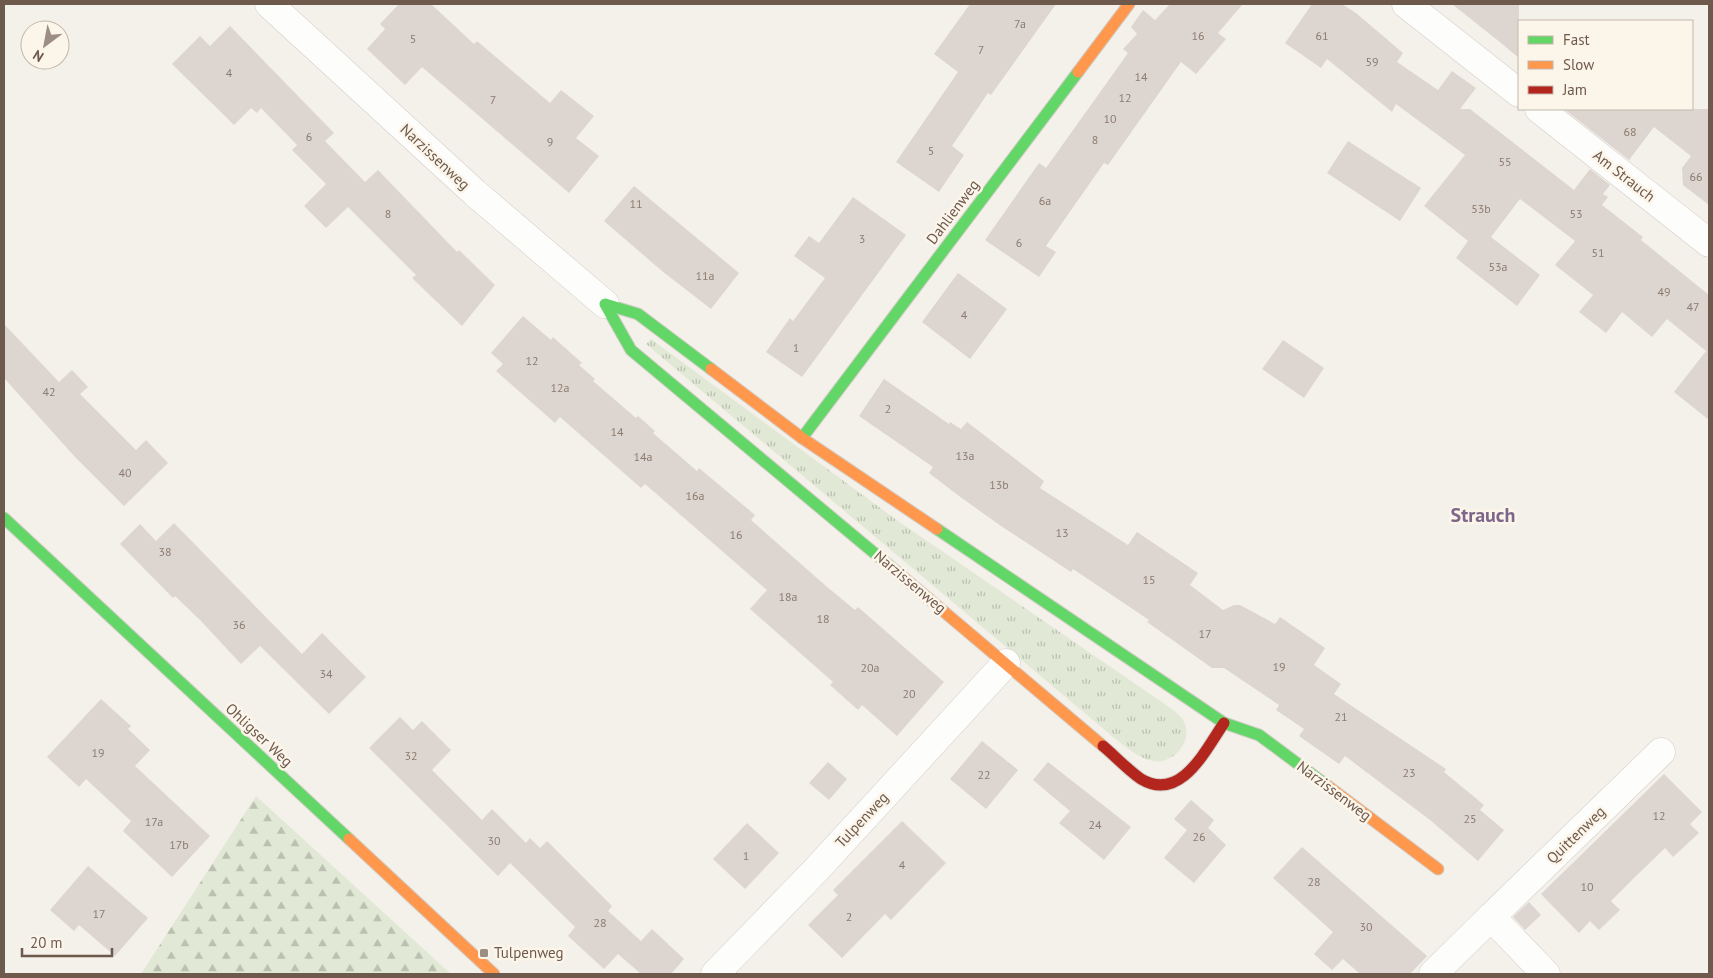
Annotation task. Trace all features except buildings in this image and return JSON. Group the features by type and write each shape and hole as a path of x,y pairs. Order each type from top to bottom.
{"street":[{"name":"Narzissenweg","path":"270,4 475,194 606,304 631,350 1142,779 1159,784 1177,782 1205,752 1224,723"},
{"name":"Dahlienweg","path":"802,438 1128,4"},
{"path":"1406,4 1518,92"},
{"name":"Am Strauch","path":"1540,110 1709,243"},
{"name":"Narzissenweg","path":"606,304 638,314 802,438 1224,723 1259,734 1438,869"},
{"name":"Ohligser Weg","path":"4,518 494,974"},
{"name":"Tulpenweg","path":"715,974 816,870 1006,663"},
{"name":"Quittenweg","path":"1433,974 1662,752"},
{"path":"1491,917 1546,974"}],"green space":[{"path":"651,339 898,521 1178,714 1186,727 1186,735 1180,749 1168,759 1153,761 1127,748 646,344"},
{"path":"256,796 451,974 141,974"}],"traffic: fast":[{"path":"802,438 1078,72"},
{"path":"711,369 638,314 605,304 631,350 897,572"},
{"path":"4,518 349,839"},
{"path":"937,529 1224,723 1259,735 1325,784"}],"traffic: slow":[{"path":"1078,72 1129,4"},
{"path":"711,369 802,438 937,529"},
{"path":"897,572 1103,746"},
{"path":"1325,784 1438,869"},
{"path":"349,839 494,974"}],"traffic: jam":[{"path":"1103,746 1141,779 1155,785 1168,784 1180,779 1191,770 1224,723"}],"place":[{"name":"Tulpenweg","path":"484,953"}],"district":[{"name":"Strauch","path":"1483,515"}]}
